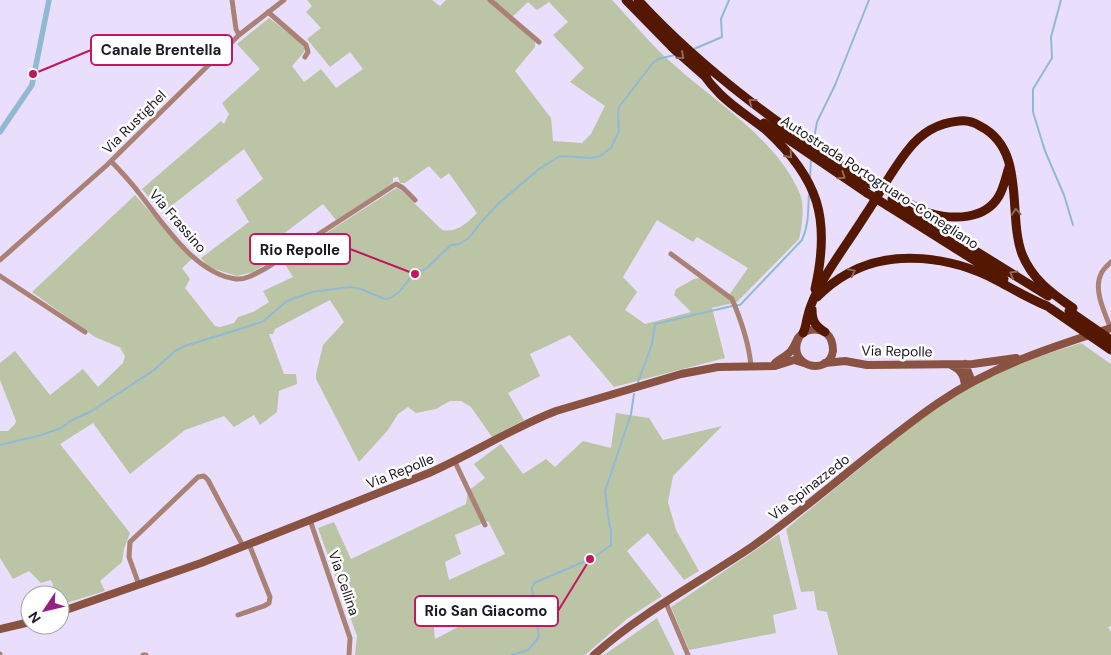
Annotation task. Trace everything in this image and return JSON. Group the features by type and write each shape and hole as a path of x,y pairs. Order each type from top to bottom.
{"highway":[{"name":"Autostrada Portogruaro-Conegliano","path":"626,0 734,100 805,151 842,166 870,186"},
{"name":"Autostrada Portogruaro-Conegliano","path":"638,0 671,40"},
{"name":"Autostrada Portogruaro-Conegliano","path":"701,68 737,91 806,141 819,156 1071,309 1111,340"},
{"path":"701,68 720,94 774,138 795,161 814,194 821,216 822,255 813,301 812,319 816,327 825,332"},
{"path":"801,335 820,286 903,157 918,138 928,130 939,124 964,120 976,123 987,129 1004,149 1014,185 1017,236 1028,267 1049,292 1071,309 1111,334"},
{"path":"870,186 892,200 927,213 952,218 970,216 982,212 998,196 1010,166"},
{"name":"Autostrada Portogruaro-Conegliano","path":"892,200 1111,350"},
{"path":"813,301 832,283 849,273 869,264 906,258 940,260 964,266 995,279 1024,297 1048,307"}],"street":[{"path":"232,0 236,29 239,35"},
{"name":"Via Rustighel","path":"0,260 111,162 239,35 284,0"},
{"path":"490,0 539,42"},
{"path":"268,12 306,45 308,52 304,57"},
{"name":"Via Frassino","path":"111,162 136,189 191,256 206,268 236,279 247,278 268,267 396,184 415,200"},
{"path":"671,254 732,299 750,356 751,366"},
{"path":"1023,358 1111,328 1102,302 1099,284 1101,273 1111,262"},
{"path":"0,276 85,332"},
{"path":"768,366 792,350 801,335 814,329 825,332"},
{"name":"Via Repolle","path":"825,332 835,351 845,361"},
{"path":"801,335 796,348 800,359 804,363"},
{"path":"824,364 832,355 833,344"},
{"name":"Via Repolle","path":"70,609 202,563 455,462 537,418 681,374 718,367 768,366 794,360 814,366 845,361 867,364 950,365 1023,358"},
{"name":"Via Spinazzedo","path":"594,655 633,624 752,546 938,402 992,372 1023,358"},
{"path":"969,364 969,384"},
{"name":"Via Repolle","path":"969,364 992,372"},
{"name":"Via Repolle","path":"950,365 958,368 969,384"},
{"path":"455,462 485,525"},
{"path":"139,585 129,557 130,542 198,477 204,476 246,545 270,597 269,603 264,606 238,616"},
{"name":"Via Cellina","path":"310,520 350,638 349,655"},
{"path":"666,603 688,655"},
{"path":"0,629 20,624"}],"green space":[{"path":"307,0 432,0 440,6 446,0 612,0 665,57 744,123 777,156 790,174 802,199 799,239 737,302 712,308 725,358 614,387 570,335 530,354 540,376 508,393 524,420 492,437 471,407 461,401 450,401 436,409 416,413 408,407 398,414 388,430 359,462 316,379 323,345 344,322 330,300 275,329 273,334 269,334 284,374 296,374 297,384 279,391 277,412 260,425 254,415 234,427 224,416 185,430 130,474 93,423 60,444 130,533 124,549 122,562 100,581 105,591 70,602 70,585 53,585 51,580 41,583 29,571 13,579 0,558 0,431 8,431 16,421 0,380 0,363 15,351 50,395 83,369 98,387 123,363 125,356 120,348 126,350 95,337 32,292 135,195 192,259 182,268 190,279 185,288 215,326 220,327 234,323 238,317 253,312 269,302 263,291 293,277 283,261 397,188 442,230 457,229 477,213 449,173 441,179 429,166 405,183 400,183 398,177 393,178 393,182 390,185 336,220 323,204 282,235 289,249 253,272 237,276 208,267 201,258 249,222 236,200 263,179 244,149 162,213 142,189 221,121 224,124 229,114 222,103 260,69 237,44 269,18 299,41 305,48 304,52 292,66 304,82 321,69 336,88 363,69 350,52 330,67 307,39 321,28 306,12 312,6","holes":["528,2 537,10 549,2 568,22 553,35 584,68 570,82 605,106 591,134 582,143 553,141 551,118 515,71 535,47 535,42 510,19","657,220 693,242 697,237 748,268 727,298 700,278 694,279 676,289 674,295 691,312 645,324 625,310 637,292 623,277"]},
{"path":"1081,343 1111,364 1111,626 1108,627 1111,632 1111,655 838,655 827,612 817,610 814,591 801,592 786,529 905,431 967,387 1025,361"},
{"path":"616,413 649,418 663,440 722,426 673,476 668,502 676,530 699,571 684,580 648,533 627,551 662,596 628,618 585,655 355,655 357,636 318,528 334,522 351,559 466,504 468,491 485,478 474,464 501,444 523,474 546,459 555,467 583,441 611,448","holes":["488,521 505,554 449,580 445,562 461,554 455,535","455,600 464,624 435,639 432,607"]},
{"path":"779,534 797,609 773,615 776,633 689,650 671,607"},
{"path":"657,618 675,655 604,655"}],"waterway":[{"path":"0,132 32,85 49,0"},
{"path":"694,49 722,37 721,19 729,0"},
{"path":"813,144 817,122 835,85 869,0"},
{"path":"1061,0 1051,37 1052,58 1033,89 1033,112 1045,151 1064,195 1073,225"},
{"path":"0,445 61,428 72,420 90,412 154,370 175,351 185,346 262,322 287,301 312,292 350,287 361,289 385,299 391,298 400,291 410,278 428,267 451,245 459,244 469,238 499,203 539,169 560,156 591,158 600,156 611,148 619,131 619,107 652,64 658,59 675,55"},
{"path":"810,179 811,158"},
{"path":"737,305 740,305 802,240 807,223 809,193"},
{"path":"638,382 652,344 655,324 732,306"},
{"path":"512,655 528,650 539,637 532,588 534,583 595,557 611,545 611,530 605,491 631,414 634,394"}],"place":[{"name":"Canale Brentella","path":"33,74"},
{"name":"Rio Repolle","path":"415,274"},
{"name":"Rio San Giacomo","path":"590,559"}]}
